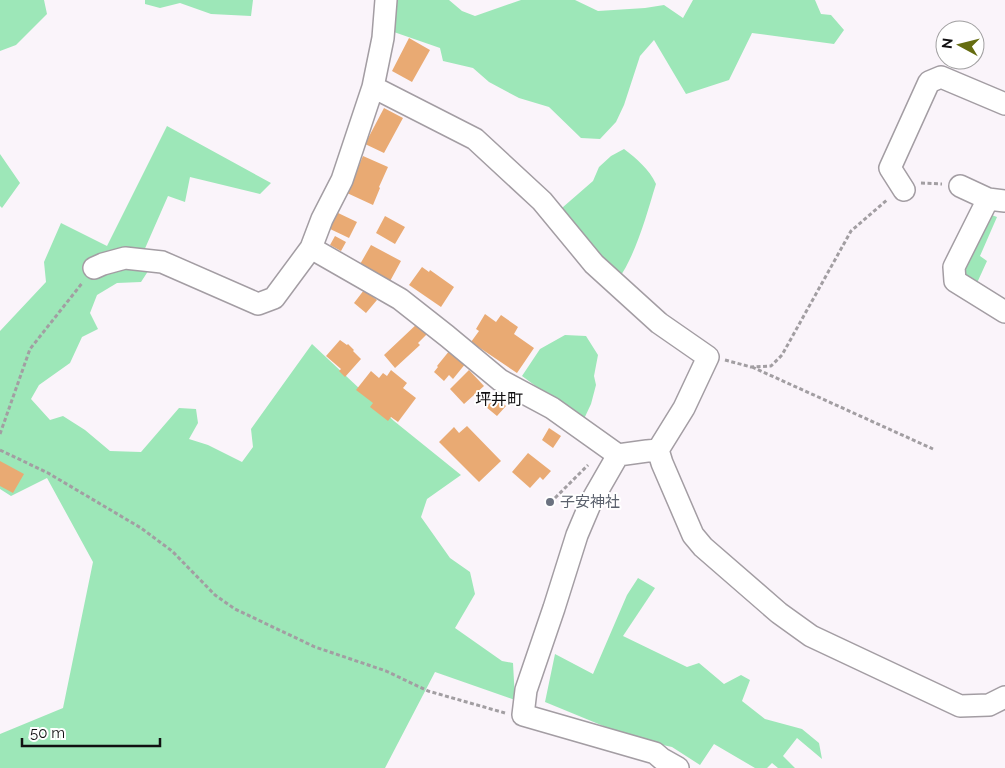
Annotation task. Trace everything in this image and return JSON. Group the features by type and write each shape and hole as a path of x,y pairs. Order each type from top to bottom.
{"street":[{"path":"94,268 125,258 162,262 258,304 274,298 311,248 322,219 342,180 373,87 383,38 386,0"},
{"path":"904,190 890,168 930,82 941,77 1005,104"},
{"path":"373,87 475,139 542,201 594,264 659,323 708,357 684,408 658,450 662,464 693,535 703,547 779,613 811,636 960,706 989,705 1005,697"},
{"path":"960,186 997,200 954,267 955,282 1005,312"},
{"path":"311,248 400,300 500,380 552,408 612,451 658,450"},
{"path":"612,451 577,535 526,690 523,715 655,753 678,768"}],"path":[{"path":"751,367 771,366 782,354 851,231 890,197 920,183 960,186"},
{"path":"0,434 30,349 94,268"},
{"path":"708,357 751,367 933,449"},
{"path":"0,450 48,473 141,528 172,551 215,595 235,609 315,647 386,671 428,691 510,714 523,715"},
{"path":"555,498 612,451"}],"green space":[{"path":"0,0 44,0 47,14 16,45 0,51"},
{"path":"145,0 253,0 251,16 211,14 180,3 160,8 145,4"},
{"path":"393,0 449,0 462,11 475,16 521,0 575,0 598,11 664,5 683,18 693,0 815,0 821,14 831,15 844,30 834,44 752,33 729,80 686,94 654,40 640,56 624,105 616,122 600,139 581,138 549,107 519,98 489,82 473,68 443,61 440,48 391,31"},
{"path":"167,126 271,183 260,194 190,177 185,202 168,196 143,253 154,262 141,282 117,283 97,295 90,313 98,329 82,337 70,363 39,385 31,399 50,420 63,416 85,430 110,451 141,452 179,408 196,409 198,423 189,439 208,445 242,462 253,447 251,429 312,344 394,421 461,475 427,499 421,517 450,558 470,572 475,594 455,628 502,661 513,663 515,700 435,672 385,768 0,768 0,734 63,708 93,562 47,478 11,496 0,489 0,331 46,282 44,262 61,223 107,246"},
{"path":"624,149 646,169 656,184 636,246 618,280 555,214 593,181 599,167 611,156"},
{"path":"0,154 20,183 2,208 0,206"},
{"path":"989,214 997,217 980,256 987,261 977,283 966,278 964,262"},
{"path":"565,335 586,336 598,355 594,376 596,385 591,404 583,421 522,376 540,349"},
{"path":"638,578 655,588 623,636 687,667 699,663 724,684 741,675 750,680 742,701 765,719 802,729 819,743 822,759 797,738 783,756 795,768 778,768 772,763 767,768 755,768 714,744 700,765 672,747 635,739 545,702 555,654 593,674 627,595"}],"building":[{"path":"409,38 430,50 412,82 392,71"},
{"path":"384,108 403,118 384,153 365,144"},
{"path":"363,156 388,167 373,205 347,193"},
{"path":"336,212 357,222 349,238 328,228"},
{"path":"385,216 405,227 395,244 376,233"},
{"path":"335,236 346,242 341,251 330,245"},
{"path":"371,245 401,261 389,283 359,266"},
{"path":"422,267 429,272 430,270 454,287 441,307 409,285"},
{"path":"364,290 377,300 366,313 354,303"},
{"path":"485,314 496,322 501,315 518,327 514,334 534,348 517,373 471,342 479,331 476,329"},
{"path":"419,322 428,333 418,343 420,345 395,368 384,355"},
{"path":"340,340 348,344 361,359 345,377 339,371 341,369 326,356"},
{"path":"450,350 466,363 453,379 449,375 444,381 434,372"},
{"path":"391,370 407,383 403,388 416,398 398,422 391,417 388,421 370,407 373,403 356,390 371,371 379,378 383,373 387,376"},
{"path":"469,370 484,386 464,404 450,389"},
{"path":"496,397 506,406 497,416 486,407"},
{"path":"467,426 501,461 479,482 439,442 454,427 459,433"},
{"path":"549,428 561,436 553,448 542,440"},
{"path":"528,453 551,471 543,480 540,477 530,488 512,472"},
{"path":"0,461 24,474 13,493 0,486"}],"place":[{"name":"子安神社","path":"550,502"}],"district":[{"name":"坪井町","path":"499,399"}]}
